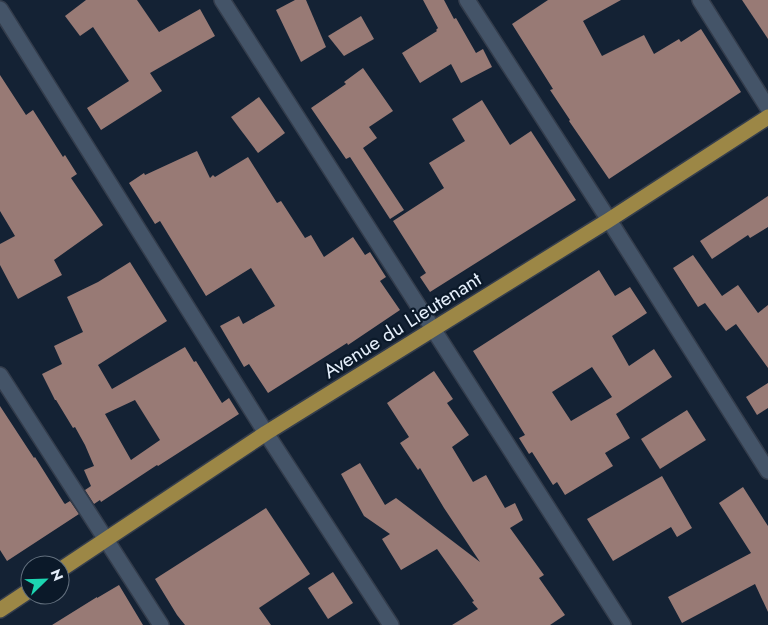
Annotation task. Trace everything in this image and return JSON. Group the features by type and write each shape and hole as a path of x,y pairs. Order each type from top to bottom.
{"main road":[{"name":"Avenue du Lieutenant","path":"70,563 266,433 609,220 768,117"},
{"path":"0,610 20,597"}],"street":[{"path":"222,0 623,625"},
{"path":"467,0 768,471"},
{"path":"700,0 768,108"},
{"path":"0,9 266,433 391,625"},
{"path":"0,375 161,625"}],"building":[{"path":"86,0 137,0 159,32 200,9 215,36 150,73 162,91 101,130 87,108 129,81 93,27 80,36 65,16"},
{"path":"295,0 306,0 326,47 301,62 276,10"},
{"path":"423,0 444,0 476,53 483,49 492,67 461,83 451,64 420,83 402,53 437,31 438,28"},
{"path":"548,0 621,0 583,21 602,56 644,35 654,54 679,39 681,42 701,29 741,92 609,179 569,121 550,90 553,89 512,24"},
{"path":"742,0 768,0 768,39"},
{"path":"361,16 374,39 344,56 328,36"},
{"path":"363,68 393,111 369,127 377,138 363,148 404,210 390,219 350,157 346,159 311,108 346,84 344,82"},
{"path":"0,75 26,115 33,110 63,157 65,155 77,174 71,178 103,225 54,260 62,275 18,299 0,265 0,244 15,236 0,211"},
{"path":"259,97 285,133 258,153 231,117"},
{"path":"482,100 510,145 531,131 576,200 430,292 420,277 426,273 393,221 444,188 429,163 465,141 452,119"},
{"path":"197,151 210,178 213,175 215,177 248,157 277,203 281,201 305,238 311,235 324,257 353,237 365,255 370,252 386,277 380,281 400,310 348,345 347,343 268,393 249,364 244,367 220,326 239,316 243,324 275,306 251,268 206,296 160,221 155,224 129,183 144,173 145,175"},
{"path":"768,196 768,227 750,238 748,235 712,259 700,241"},
{"path":"693,255 722,296 738,285 758,313 768,305 768,368 736,324 726,331 705,303 698,307 673,268"},
{"path":"130,262 167,321 98,365 112,389 185,347 222,403 229,398 239,414 101,502 100,500 94,504 85,490 91,486 84,470 94,466 75,427 73,428 55,400 42,374 62,364 54,346 83,332 67,297 98,282","holes":["135,400 160,440 131,460 105,414"]},
{"path":"599,270 615,296 630,287 647,313 612,336 629,366 654,349 672,377 616,414 630,438 605,453 613,466 565,495 557,482 553,485 532,452 529,454 519,438 525,435 473,351","holes":["592,367 612,397 571,421 552,392"]},
{"path":"434,371 453,399 447,403 469,435 452,447 473,482 486,475 505,508 515,503 523,520 510,528 544,575 539,578 565,615 550,625 452,625 478,609 437,549 401,570 382,539 390,534 364,516 341,474 360,463 385,505 396,498 480,562 420,468 418,470 400,443 409,437 387,403"},
{"path":"768,383 768,408 757,415 746,397"},
{"path":"0,406 64,503 70,501 79,514 7,561 0,550"},
{"path":"687,410 706,440 660,469 641,439"},
{"path":"662,476 692,528 677,537 671,527 613,561 587,519"},
{"path":"743,487 768,526 768,612 755,584 682,623 668,597 751,553 719,503"},
{"path":"266,508 310,574 259,608 271,625 185,625 155,579"},
{"path":"333,572 353,603 328,619 308,588"},
{"path":"119,585 143,625 52,625 97,597"}]}
